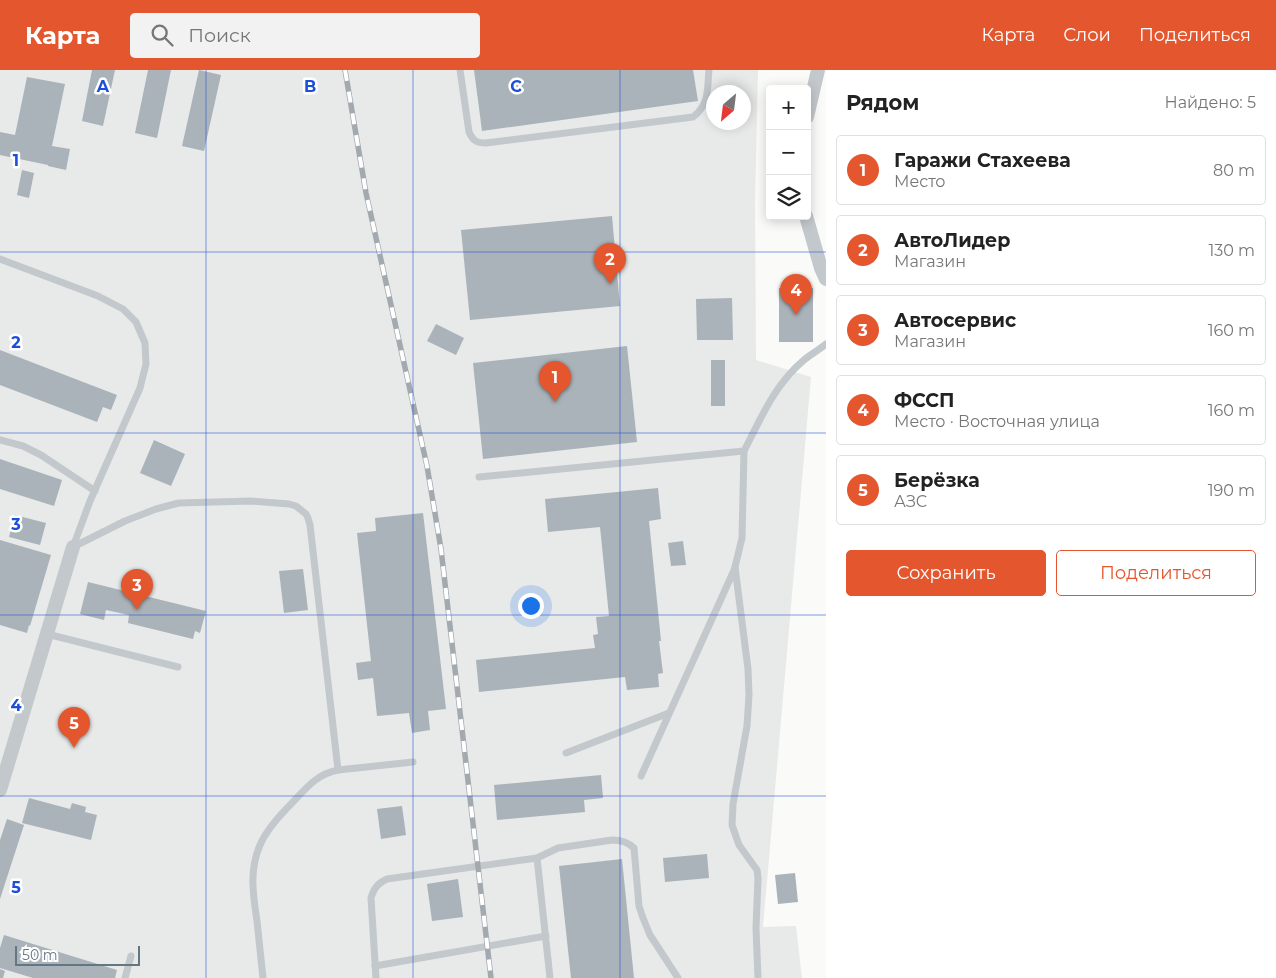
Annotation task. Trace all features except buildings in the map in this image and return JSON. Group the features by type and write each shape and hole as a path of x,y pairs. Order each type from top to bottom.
{"street":[{"path":"811,100 818,70"},
{"path":"807,220 826,279"},
{"path":"0,790 73,547"}],"lane":[{"path":"460,70 469,132 472,139 478,143 486,143 693,117 701,111 706,102 709,70"},
{"path":"0,259 98,296 123,309 136,322 145,342 146,364 140,388 94,492 73,547"},
{"path":"641,776 735,567 742,538 744,451 768,404 787,376 804,360 826,344"},
{"path":"0,440 23,446 41,455 94,492"},
{"path":"479,477 744,451"},
{"path":"73,547 126,521 156,509 179,503 251,501 290,504 301,510 308,518 310,525 338,770"},
{"path":"735,567 748,669 749,695 747,726 733,804 732,825 740,845 757,870 756,928 758,978"},
{"path":"47,634 178,667"},
{"path":"566,753 669,713"},
{"path":"264,978 253,887 253,866 256,854 265,835 282,813 314,780 329,772 413,762"},
{"path":"376,978 371,898 373,891 379,883 387,880 536,858 558,848 620,840 634,848 639,906 643,918 650,935 678,978"},
{"path":"536,858 550,978"},
{"path":"375,966 546,936"},
{"path":"125,978 131,956"}],"shaded area":[{"path":"0,70 758,70 755,204 756,360 811,377 763,927 796,926 802,978 0,978"}],"railway":[{"path":"345,70 366,193 427,466 441,549 491,978"}],"place":[{"name":"АвтоЛидер","path":"610,284"},
{"name":"ФССП","path":"796,315"},
{"name":"Гаражи Стахеева","path":"555,402"},
{"name":"Автосервис","path":"137,610"},
{"name":"Берёзка","path":"74,748"}]}
